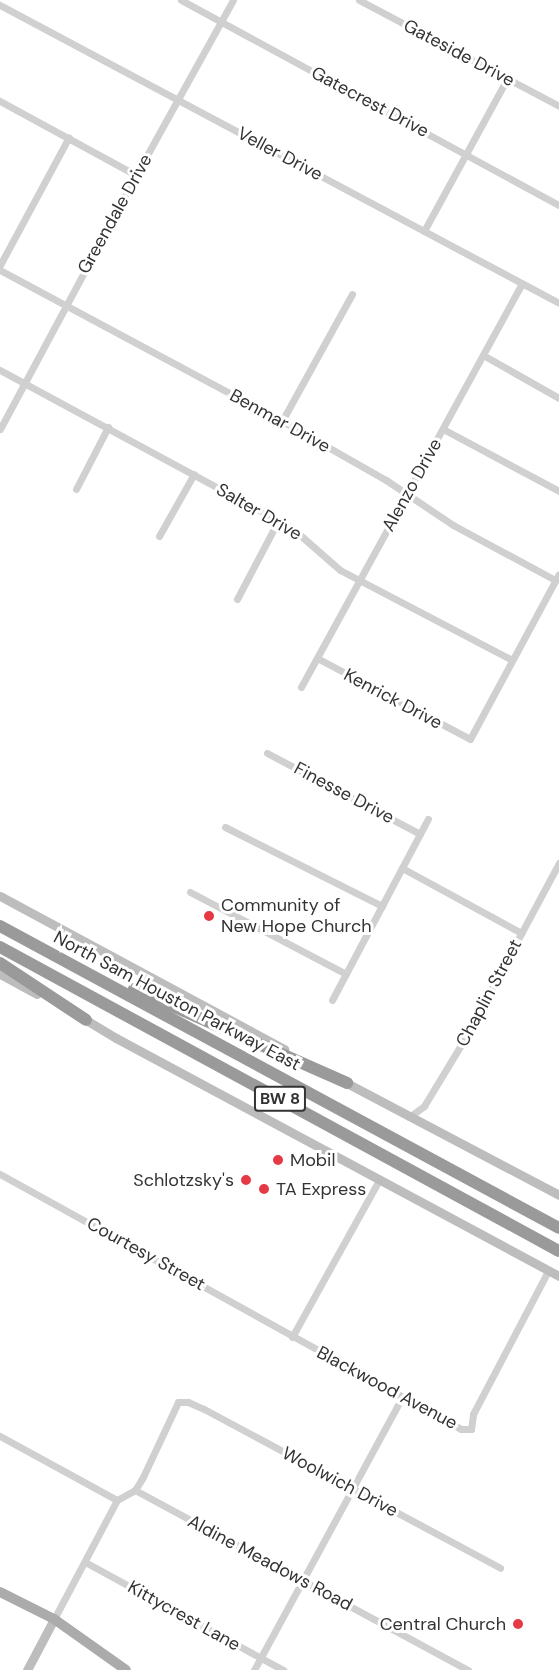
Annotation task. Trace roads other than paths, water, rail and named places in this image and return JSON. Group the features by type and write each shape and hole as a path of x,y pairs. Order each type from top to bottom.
{"highway":[{"path":"0,924 146,995 347,1083"},
{"name":"North Sam Houston Parkway East","path":"0,924 559,1228"},
{"name":"North Sam Houston Parkway East","path":"0,947 559,1251"},
{"path":"0,963 86,1020"}],"main road":[{"name":"North Sam Houston Parkway East","path":"0,896 559,1196"},
{"path":"0,974 559,1276"},
{"path":"0,1592 54,1619 126,1670"},
{"path":"27,1670 54,1619"}],"street":[{"name":"Gatecrest Drive","path":"181,0 559,205"},
{"name":"Greendale Drive","path":"0,429 233,0"},
{"name":"Gateside Drive","path":"359,0 559,106"},
{"name":"Veller Drive","path":"0,5 559,303"},
{"path":"424,231 507,79"},
{"path":"0,101 136,175"},
{"path":"0,265 69,137"},
{"name":"Benmar Drive","path":"0,270 386,480 453,525 557,577"},
{"name":"Alenzo Drive","path":"301,687 358,579 407,496 522,283"},
{"path":"282,422 352,294"},
{"path":"483,355 559,398"},
{"name":"Salter Drive","path":"0,370 278,520 303,535 332,563 358,579 512,660"},
{"path":"76,489 108,427"},
{"path":"443,429 559,491"},
{"path":"159,536 194,474"},
{"path":"237,599 278,520"},
{"path":"512,660 557,577"},
{"name":"Kenrick Drive","path":"317,658 470,739 512,660"},
{"name":"Finesse Drive","path":"267,753 420,834"},
{"path":"332,1000 428,819"},
{"path":"225,827 382,906"},
{"name":"Chaplin Street","path":"409,1117 424,1106 464,1040 559,862"},
{"path":"402,868 521,933"},
{"path":"190,892 346,974"},
{"name":"Courtesy Street","path":"0,1174 292,1337"},
{"path":"292,1337 379,1180"},
{"name":"Blackwood Avenue","path":"292,1337 461,1430 471,1429 473,1414 548,1271"},
{"path":"254,1670 402,1397"},
{"name":"Woolwich Drive","path":"135,1490 178,1402 188,1402 500,1568"},
{"path":"0,1436 117,1500"},
{"path":"54,1619 117,1500 135,1490"},
{"name":"Aldine Meadows Road","path":"135,1490 468,1670"},
{"name":"Kittycrest Lane","path":"85,1562 283,1670"}],"place":[{"name":"Community of New Hope Church","path":"209,916"},
{"name":"Mobil","path":"278,1160"},
{"name":"Schlotzsky's","path":"246,1180"},
{"name":"TA Express","path":"264,1189"},
{"name":"Central Church","path":"518,1624"}]}
